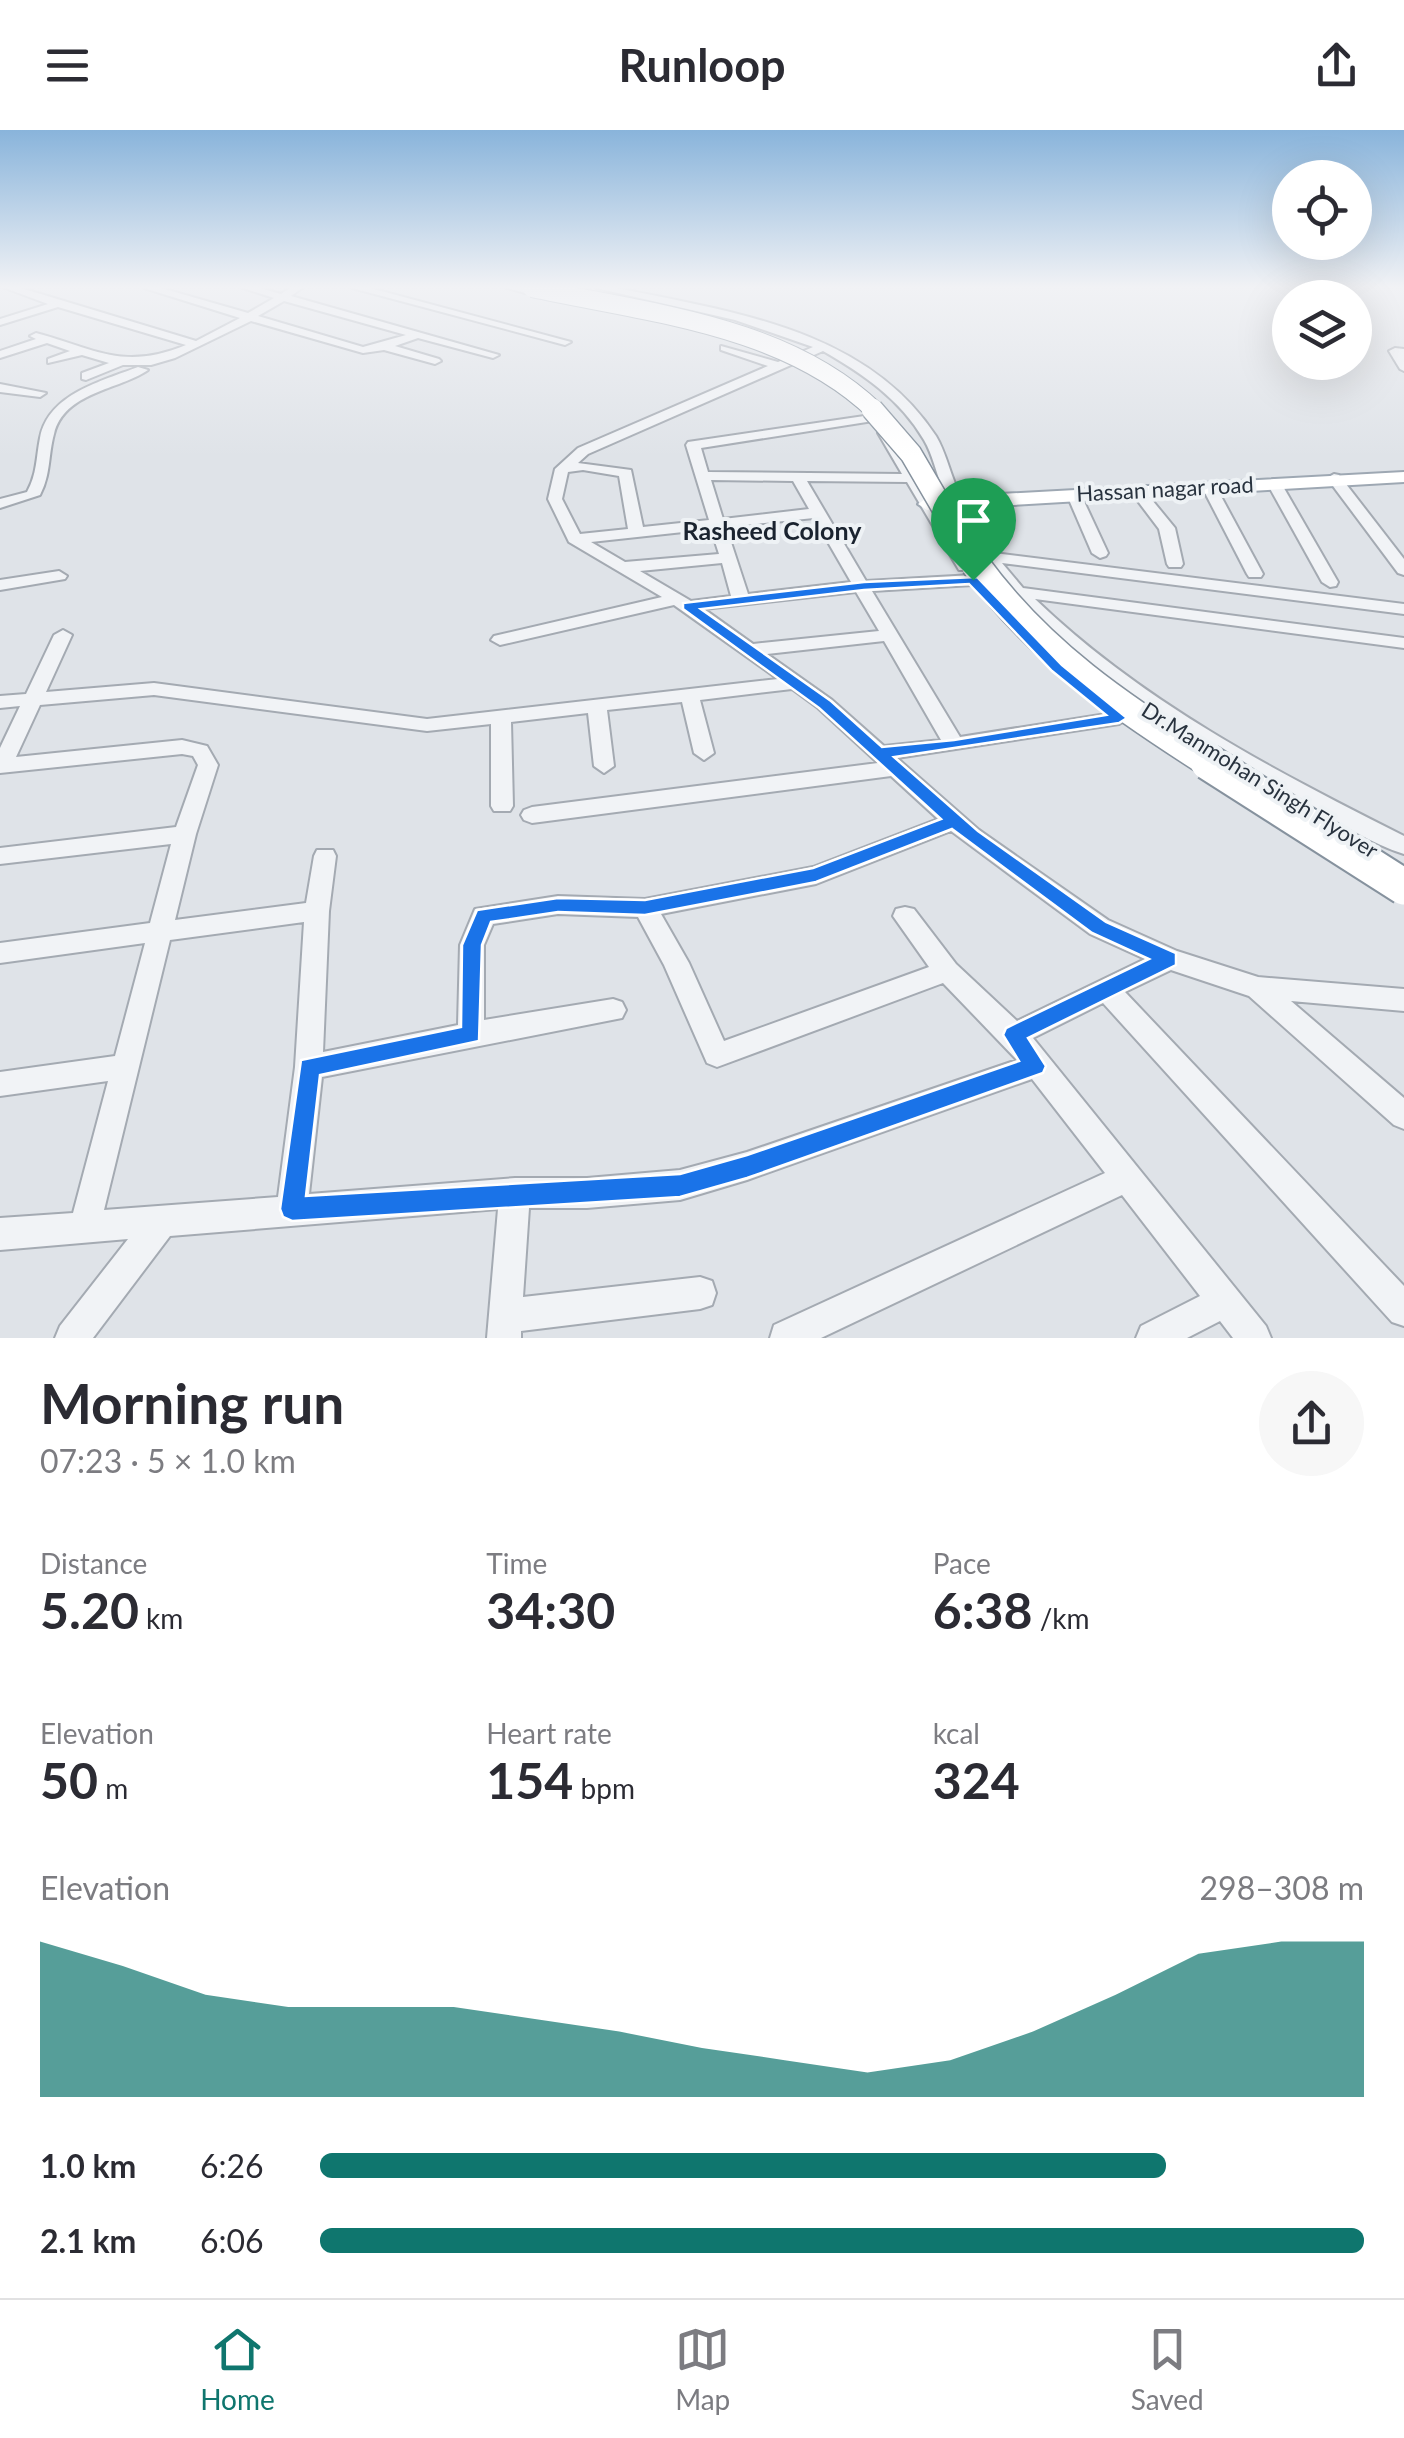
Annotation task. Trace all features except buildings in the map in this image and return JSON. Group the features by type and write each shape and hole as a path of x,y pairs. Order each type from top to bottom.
{"highway":[{"name":"Dr.Manmohan Singh Flyover","path":"762,344 820,368 893,429 956,535 1002,602 1108,700 1404,887"},
{"name":"Dr.Manmohan Singh Flyover","path":"784,344 850,378 900,417 925,453 981,558 1015,601 1100,678 1404,870"}],"main road":[{"name":"Hassan nagar road","path":"927,504 1334,478 1402,478"}],"street":[{"path":"0,355 26,344"},
{"path":"65,344 124,362"},
{"path":"344,344 362,350 388,344"},
{"path":"454,344 493,355"},
{"path":"740,344 831,381 873,418 888,436 973,580 1057,668 1119,718 1404,904"},
{"path":"815,344 879,376 908,404 932,441 955,502 991,558 1018,592 1059,631 1133,689 1297,791 1404,846"},
{"path":"86,376 124,362 154,361 197,345"},
{"path":"384,346 435,361"},
{"path":"822,347 583,451 562,470 555,500 575,538 682,603 825,704 954,821 1099,927 1168,959 1258,988 1404,1000"},
{"path":"725,348 787,362"},
{"path":"52,361 85,350"},
{"path":"1404,352 1395,351 1404,367"},
{"path":"0,504 33,496 46,473 47,432 56,412 142,370"},
{"path":"0,388 40,393"},
{"path":"741,600 693,445 873,418"},
{"path":"562,470 583,466 626,473 636,531"},
{"path":"702,476 910,478"},
{"path":"798,478 954,745"},
{"path":"1334,478 1404,570"},
{"path":"1274,483 1326,590 1336,634"},
{"path":"1209,487 1255,574"},
{"path":"1138,492 1167,528 1175,564"},
{"path":"1074,494 1100,553"},
{"path":"575,538 818,513"},
{"path":"625,567 725,558"},
{"path":"991,558 1326,590 1404,609"},
{"path":"0,585 59,576"},
{"path":"500,640 682,603 973,580"},
{"path":"1018,592 1404,643"},
{"path":"1,766 64,635"},
{"path":"750,650 892,635"},
{"path":"0,702 154,689 427,725 794,683"},
{"path":"689,694 704,753"},
{"path":"597,704 604,766"},
{"path":"502,715 502,806"},
{"path":"532,815 887,760 1119,718"},
{"path":"1,766 182,747 200,751 208,766 185,834 85,1226"},
{"path":"471,1034 472,945 484,916 558,905 645,908 816,874 954,821"},
{"path":"0,856 185,834"},
{"path":"292,1209 309,1067 317,911 325,856"},
{"path":"645,908 676,963 717,1055 947,971"},
{"path":"0,954 317,911"},
{"path":"904,916 947,971 1014,1035 1254,1338"},
{"path":"1014,1035 1168,959"},
{"path":"1258,988 1404,1116"},
{"path":"1107,990 1404,1310"},
{"path":"309,1067 614,1010"},
{"path":"0,1084 127,1066"},
{"path":"0,1234 515,1193 680,1186 1035,1066"},
{"path":"786,1336 1126,1178"},
{"path":"515,1193 505,1327 700,1293"},
{"path":"72,1338 162,1221"},
{"path":"1153,1338 1224,1302"}],"district":[{"name":"Rasheed Colony","path":"772,531"}],"route":[{"path":"973,580 864,586 688,606 825,704 954,821 816,874 645,908 558,905 484,916 472,945 471,1034 309,1067 292,1209 680,1186 1035,1066 1014,1035 1168,959 1099,927 971,836 879,753 954,745 1119,718 1057,668 973,580"}]}
